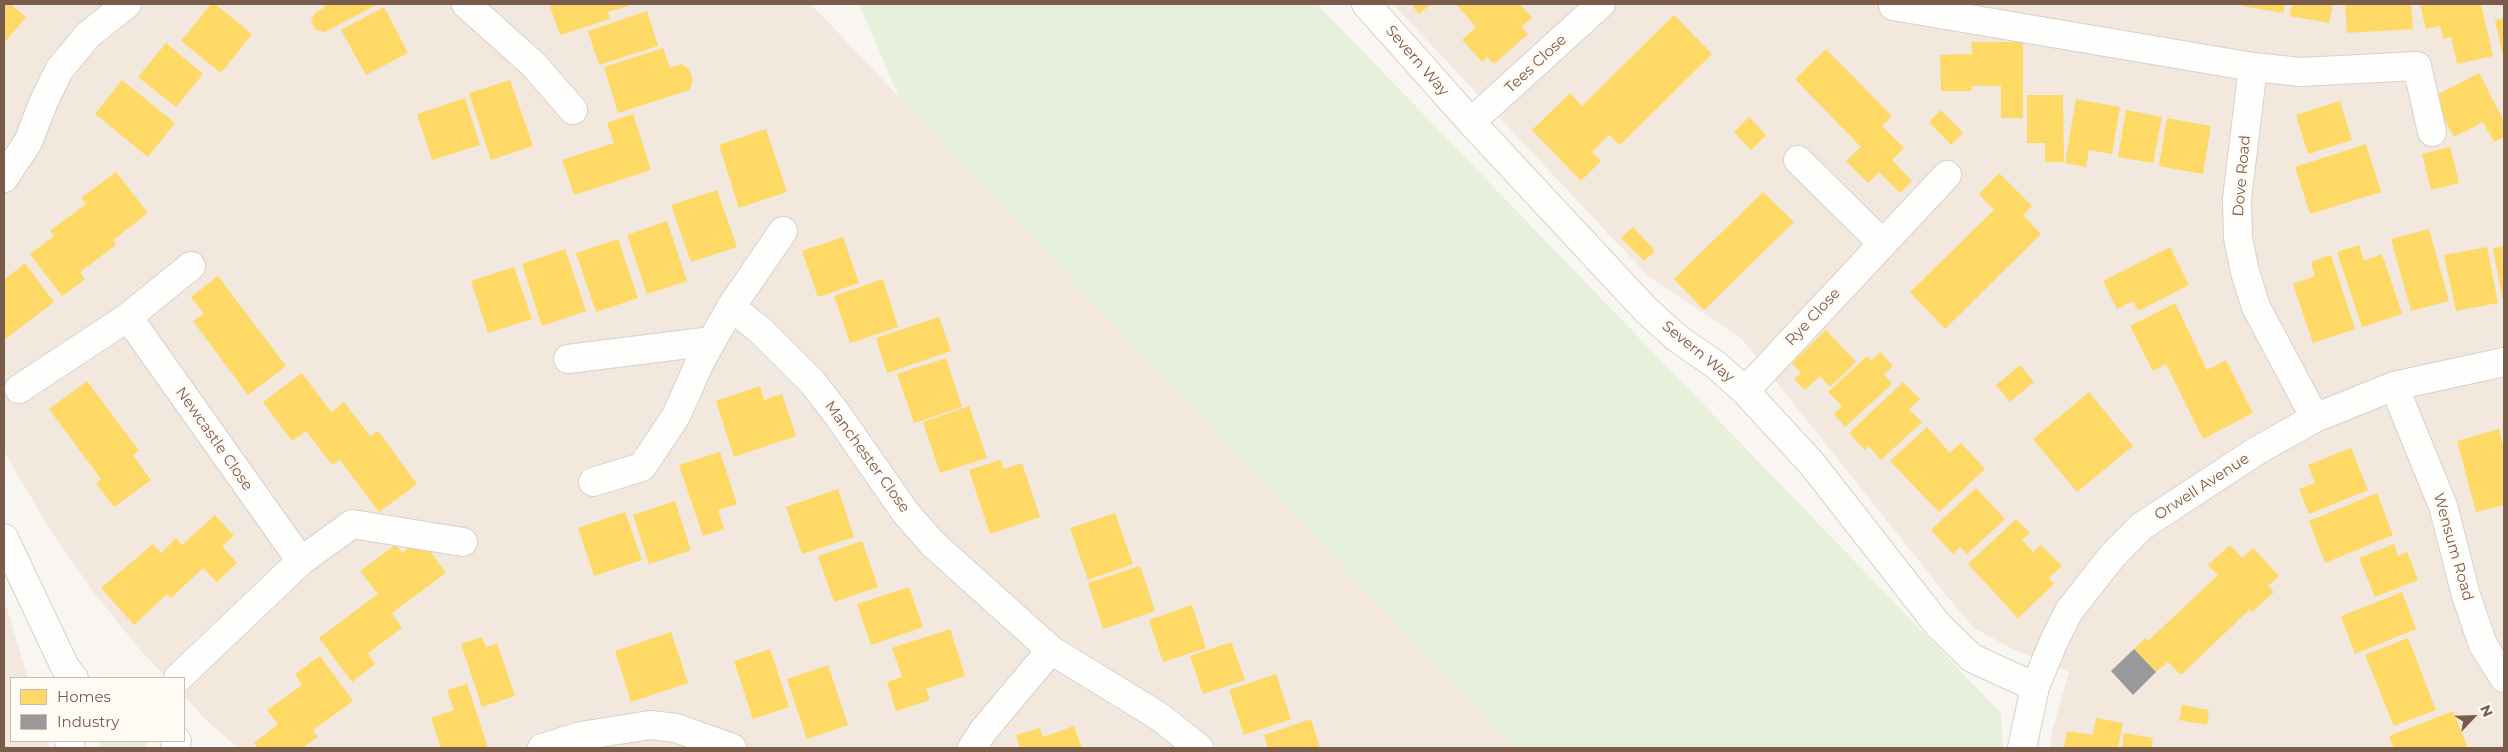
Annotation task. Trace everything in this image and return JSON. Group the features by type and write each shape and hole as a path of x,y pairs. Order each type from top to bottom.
{"street":[{"path":"4,178 28,142 44,101 59,70 88,35 127,4"},
{"path":"466,4 534,65 572,110"},
{"name":"Severn Way","path":"1366,4 1471,122 1646,310 1677,338 1716,365 1745,391 1813,465 1938,625 1972,658 2035,687"},
{"name":"Tees Close","path":"1471,122 1601,4"},
{"path":"1893,6 2253,66 2301,72 2417,66 2432,132"},
{"name":"Dove Road","path":"2253,66 2237,199 2238,238 2245,272 2256,307 2315,418"},
{"path":"1798,160 1882,242"},
{"name":"Rye Close","path":"1745,391 1882,242 1947,175"},
{"path":"593,482 642,467 676,416 706,351 731,306 783,231"},
{"path":"19,389 128,317 191,266"},
{"name":"Manchester Close","path":"731,306 760,330 813,383 837,414 905,512 933,544 1051,650 1160,717 1199,748"},
{"name":"Newcastle Close","path":"128,317 301,561"},
{"path":"568,359 706,351"},
{"name":"Orwell Avenue","path":"2022,748 2035,687 2054,641 2070,611 2113,554 2142,526 2258,450 2315,418 2394,386 2504,362"},
{"name":"Wensum Road","path":"2394,386 2443,506 2466,595 2483,645 2504,678"},
{"path":"179,677 301,561 352,524 463,542"},
{"path":"4,538 65,667 73,677"},
{"path":"972,748 983,731 1051,650"},
{"path":"542,748 581,736 650,725 676,728 732,748"}],"shaded area":[{"path":"4,4 811,4 1514,748 238,748 207,721 185,697 185,677 166,677 141,651 95,594 50,530 4,451"},
{"path":"1393,4 2504,4 2504,748 2050,748 2053,728 2069,672 2013,649 1975,629 1742,339 1648,276"},
{"path":"4,599 28,677 10,677 10,742 48,742 50,748 4,748"}],"green space":[{"path":"859,4 1317,4 2001,713 2003,748 1514,748 899,97"},
{"path":"98,742 147,742 144,748 101,748"}],"building: Homes":[{"path":"4,4 10,4 26,17 5,42"},
{"path":"211,4 215,4 252,34 221,73 181,41"},
{"path":"323,4 378,4 325,32 316,30 311,21 315,13 325,7"},
{"path":"549,4 628,4 629,6 608,12 610,19 560,35"},
{"path":"1411,4 1431,4 1419,14"},
{"path":"1456,4 1520,4 1532,18 1521,27 1528,34 1494,64 1487,57 1482,62 1462,40 1476,27"},
{"path":"2243,4 2285,4 2283,13 2242,6"},
{"path":"2292,4 2333,4 2329,23 2290,16"},
{"path":"2345,4 2411,4 2413,29 2347,33"},
{"path":"2420,4 2481,4 2493,56 2457,64 2451,37 2443,39 2440,26 2426,29"},
{"path":"384,7 408,53 366,75 341,30"},
{"path":"647,11 658,46 599,65 588,31"},
{"path":"1674,15 1712,54 1620,145 1609,135 1592,152 1601,161 1581,181 1532,130 1570,93 1582,106"},
{"path":"2504,18 2504,55 2503,56 2495,20"},
{"path":"1971,42 2023,42 2023,118 2001,118 2001,86 1972,86 1971,91 1941,91 1940,55 1972,54"},
{"path":"166,43 203,74 176,107 138,77"},
{"path":"663,48 670,68 681,64 689,69 693,81 689,90 618,113 604,67"},
{"path":"1826,49 1892,116 1882,126 1904,148 1892,160 1912,181 1900,193 1879,172 1868,183 1846,161 1861,147 1795,79"},
{"path":"2479,73 2504,121 2504,137 2494,142 2483,122 2454,137 2433,97"},
{"path":"122,80 175,123 148,157 95,114"},
{"path":"510,80 533,146 491,160 469,93"},
{"path":"2027,95 2063,95 2064,162 2045,162 2045,143 2027,143"},
{"path":"465,98 480,145 432,160 417,114"},
{"path":"2076,99 2120,107 2112,154 2089,150 2086,167 2065,163"},
{"path":"2340,101 2352,140 2308,154 2296,115"},
{"path":"1941,110 1963,133 1951,145 1929,122"},
{"path":"2126,110 2162,117 2153,163 2118,157"},
{"path":"633,114 651,170 574,195 562,160 614,143 607,123"},
{"path":"1749,117 1766,135 1751,150 1734,132"},
{"path":"2167,118 2211,126 2203,174 2159,166"},
{"path":"766,129 787,192 739,208 719,145"},
{"path":"2366,144 2381,192 2310,214 2295,167"},
{"path":"2450,147 2459,183 2431,190 2422,154"},
{"path":"116,172 148,213 113,240 116,245 80,272 85,279 62,296 30,254 54,236 50,231 86,204 81,198"},
{"path":"1999,173 2032,206 2023,215 2041,234 1945,329 1910,292 1994,210 1979,194"},
{"path":"717,190 737,247 691,262 671,205"},
{"path":"1763,192 1794,222 1704,310 1674,279"},
{"path":"667,221 687,281 647,294 627,235"},
{"path":"1633,227 1655,251 1644,261 1621,238"},
{"path":"2429,229 2449,301 2411,311 2391,239"},
{"path":"843,237 859,283 818,297 802,251"},
{"path":"618,239 638,298 596,312 576,253"},
{"path":"2359,245 2364,261 2382,254 2402,314 2362,327 2337,252"},
{"path":"2504,246 2504,301 2503,301 2493,248"},
{"path":"2170,247 2189,285 2138,311 2133,301 2117,309 2103,281"},
{"path":"2487,247 2498,303 2456,311 2444,255"},
{"path":"565,249 586,311 542,326 522,264"},
{"path":"2331,255 2355,329 2313,343 2293,284 2315,276 2311,262"},
{"path":"25,263 54,302 4,340 4,280"},
{"path":"514,267 532,319 488,333 471,281"},
{"path":"218,276 286,366 248,395 193,321 204,314 191,297"},
{"path":"883,279 898,327 850,343 834,296"},
{"path":"2175,303 2207,370 2226,360 2253,413 2203,439 2166,364 2153,371 2130,326"},
{"path":"939,317 951,351 887,373 876,338"},
{"path":"1826,330 1856,362 1830,387 1820,376 1805,390 1794,379 1801,373 1792,363"},
{"path":"1880,352 1893,366 1884,374 1892,384 1845,427 1834,414 1842,406 1828,392 1867,356 1871,361"},
{"path":"946,358 962,407 914,423 897,374"},
{"path":"2020,365 2034,382 2010,402 1996,385"},
{"path":"302,373 331,412 344,402 370,436 378,431 417,484 379,512 340,460 332,465 306,431 292,441 263,402"},
{"path":"87,381 139,451 133,455 151,480 114,507 96,483 101,479 49,409"},
{"path":"1903,382 1920,399 1909,409 1922,422 1881,460 1869,446 1865,450 1849,433"},
{"path":"760,386 764,400 782,394 796,436 734,457 716,401"},
{"path":"2089,392 2133,446 2077,492 2033,439"},
{"path":"969,406 987,458 940,473 923,422"},
{"path":"1927,427 1950,453 1961,443 1985,469 1939,512 1890,461"},
{"path":"2499,429 2504,450 2504,505 2476,512 2457,441"},
{"path":"2351,448 2368,490 2309,514 2299,489 2315,483 2308,465"},
{"path":"720,452 737,504 718,510 724,529 703,536 679,465"},
{"path":"1000,460 1004,469 1022,463 1040,517 990,534 969,470"},
{"path":"1976,488 2005,519 1967,554 1960,547 1953,554 1931,530"},
{"path":"838,489 854,537 802,554 786,507"},
{"path":"2377,493 2393,535 2325,563 2309,521"},
{"path":"675,501 691,550 649,564 633,515"},
{"path":"625,512 642,560 594,576 578,528"},
{"path":"1115,513 1133,564 1088,580 1070,528"},
{"path":"215,515 234,536 222,546 237,563 217,582 203,568 171,598 167,594 134,625 101,588 153,544 161,553 176,538 182,545"},
{"path":"2016,519 2030,533 2022,540 2033,552 2041,545 2062,566 2049,578 2054,584 2018,618 1968,564"},
{"path":"421,539 446,573 392,613 402,628 368,653 375,664 352,682 319,638 378,594 360,571 396,544 402,553"},
{"path":"862,541 878,587 834,602 818,556"},
{"path":"2394,544 2398,556 2407,552 2418,580 2375,597 2359,558"},
{"path":"2230,545 2242,558 2253,548 2279,576 2268,586 2274,592 2252,612 2250,609 2181,675 2168,662 2156,672 2134,649 2145,638 2148,641 2218,575 2208,565"},
{"path":"1140,566 1155,611 1103,629 1088,583"},
{"path":"909,587 923,627 871,645 857,604"},
{"path":"2402,592 2416,629 2355,654 2341,616"},
{"path":"1192,605 1206,648 1163,662 1149,620"},
{"path":"950,629 965,676 926,689 930,700 896,711 887,682 902,677 892,648"},
{"path":"671,632 688,683 631,702 615,651"},
{"path":"482,637 486,647 497,643 515,696 482,707 461,644"},
{"path":"2408,638 2436,710 2394,726 2365,655"},
{"path":"1231,642 1245,680 1203,694 1190,656"},
{"path":"770,649 789,707 753,719 734,661"},
{"path":"320,656 353,701 313,730 318,737 302,748 258,748 254,743 278,724 267,710 302,685 295,674"},
{"path":"828,665 848,725 807,739 787,679"},
{"path":"1276,674 1291,719 1244,735 1229,690"},
{"path":"467,684 488,748 441,748 431,718 454,710 447,690"},
{"path":"2182,705 2209,710 2207,725 2179,720"},
{"path":"2453,711 2468,748 2394,748 2389,736"},
{"path":"2096,718 2123,723 2118,748 2064,748 2067,731 2093,735"},
{"path":"1311,719 1320,748 1268,748 1264,735"},
{"path":"1074,726 1082,748 1020,748 1016,735 1040,728 1043,737"},
{"path":"2124,733 2153,738 2151,748 2122,748"}],"building: Industry":[{"path":"2134,649 2156,672 2133,695 2111,671"}]}
